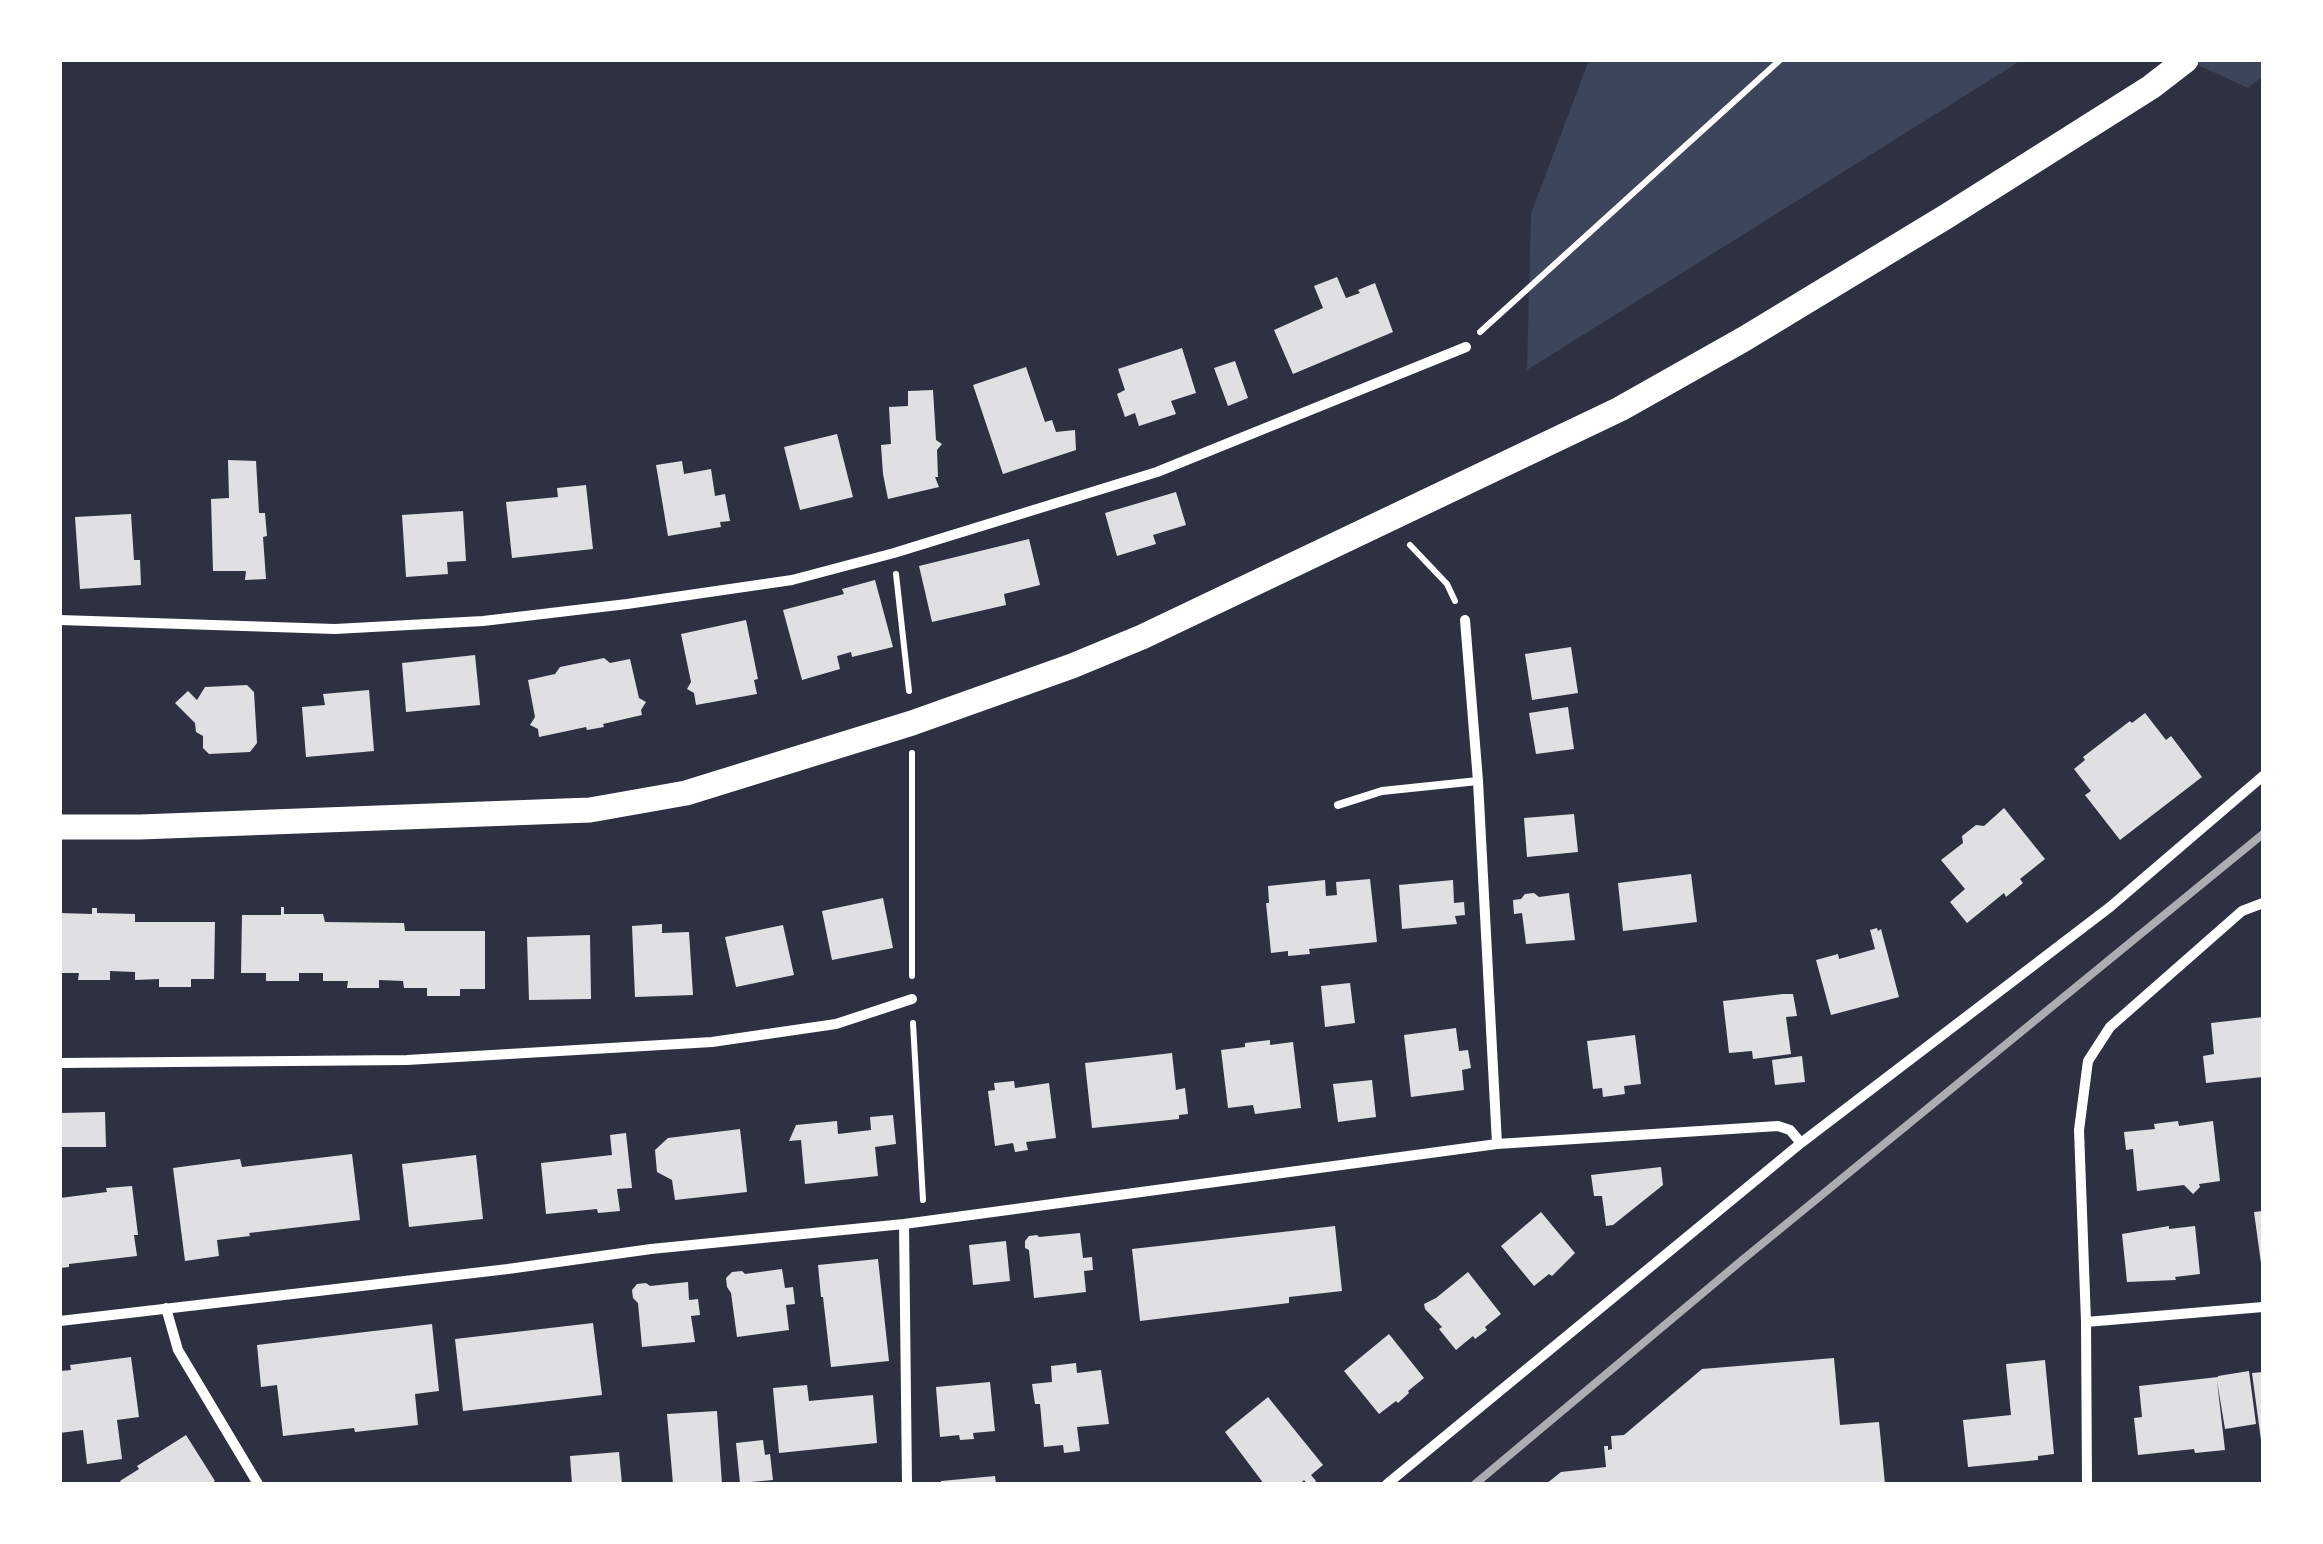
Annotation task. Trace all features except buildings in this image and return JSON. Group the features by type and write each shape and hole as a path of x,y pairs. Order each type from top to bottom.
{"main road":[{"path":"60,827 590,810 686,794 912,723 1072,666 1142,637 1620,409 1947,216 2152,86 2186,60"}],"street":[{"path":"60,620 334,629 483,620 792,580 894,553 1157,472 1466,348"},
{"path":"1464,620 1478,781 1497,1144"},
{"path":"1387,1484 1801,1143 2110,907 2263,776"},
{"path":"2088,1484 2079,1130 2088,1061 2110,1026 2242,911 2263,902"},
{"path":"60,1063 407,1060 712,1042 836,1024 912,999"},
{"path":"60,1321 508,1270 651,1249 904,1224 1497,1144 1778,1126 1790,1130 1801,1143"},
{"path":"904,1224 906,1484"},
{"path":"166,1308 178,1350 258,1484"},
{"path":"2086,1322 2263,1308"}],"lane":[{"path":"1338,804 1382,791 1478,781"}],"path":[{"path":"1466,348 1492,319 1780,60"},
{"path":"1386,519 1448,584 1464,620"},
{"path":"894,553 912,723"},
{"path":"912,774 912,999 924,1221"}],"shaded area":[{"path":"1589,60 2022,60 1527,370 1531,213"},
{"path":"2187,60 2263,60 2263,76 2248,88"}],"railway":[{"path":"1475,1484 2263,834"}]}
